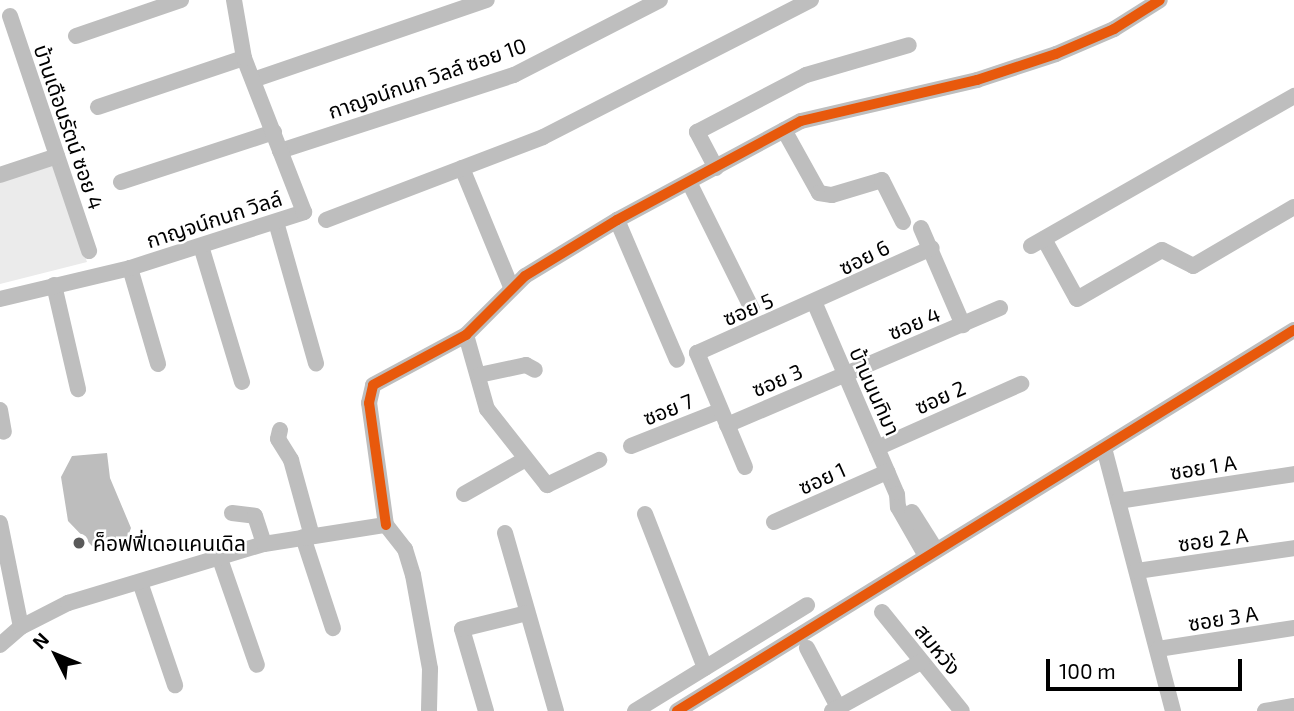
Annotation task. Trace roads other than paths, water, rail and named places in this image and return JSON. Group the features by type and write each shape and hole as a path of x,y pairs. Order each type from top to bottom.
{"street":[{"path":"76,36 181,0"},
{"path":"253,80 487,0"},
{"path":"326,220 543,137 811,0"},
{"path":"429,711 430,669 413,575 405,549 386,525 369,403 373,385 466,334 511,287 617,220 801,121 977,80 1056,54 1114,29 1160,0"},
{"name":"กาญจน์กนก วิลล์","path":"0,299 130,268 304,212 244,58 237,1"},
{"name":"กาญจน์กนก วิลล์ ซอย 10","path":"281,151 514,75 650,2"},
{"name":"บ้านเดือนรัตน์ ซอย 4","path":"10,16 89,251"},
{"path":"716,168 698,132 806,75 909,45"},
{"path":"98,107 244,58"},
{"path":"1294,96 1038,243 1077,299 1163,250 1194,266 1294,207"},
{"path":"784,130 819,193 832,195 882,180 903,222"},
{"path":"121,182 274,132"},
{"path":"0,175 57,156"},
{"path":"462,168 511,287"},
{"path":"689,182 752,309"},
{"path":"617,220 677,360"},
{"path":"276,222 316,363"},
{"path":"921,228 932,248 963,326"},
{"path":"201,246 242,382"},
{"name":"ซอย 6","path":"815,304 932,248"},
{"path":"130,268 159,364"},
{"path":"54,285 78,389"},
{"name":"ซอย 5","path":"724,418 697,353 815,304"},
{"name":"บ้านนนทิมา","path":"815,304 897,495 931,553"},
{"name":"ซอย 4","path":"844,374 963,326 1000,308"},
{"path":"677,711 1294,330"},
{"path":"466,334 487,410 524,460 547,485 599,460"},
{"path":"479,375 526,365 535,370"},
{"name":"ซอย 3","path":"724,418 844,374"},
{"name":"ซอย 2","path":"877,448 1021,384"},
{"path":"0,410 4,432"},
{"path":"724,418 745,467"},
{"name":"ซอย 7","path":"631,446 724,418"},
{"path":"280,430 278,439 291,460 333,628"},
{"path":"1104,448 1173,711"},
{"path":"464,494 524,460"},
{"name":"ซอย 1","path":"774,522 887,472"},
{"name":"ซอย 1 A","path":"1118,501 1294,474"},
{"path":"232,513 255,516 264,544"},
{"path":"645,514 705,668"},
{"path":"0,523 3,559 21,627"},
{"path":"0,645 21,627 68,603 141,584 264,544 386,525"},
{"path":"505,533 555,711"},
{"name":"ซอย 2 A","path":"1137,571 1294,548"},
{"path":"220,559 257,665"},
{"path":"141,584 175,685"},
{"path":"635,711 807,605"},
{"name":"สมหวัง","path":"882,612 962,711"},
{"path":"486,711 462,629 527,613"},
{"name":"ซอย 3 A","path":"1158,649 1294,628"},
{"path":"738,648 749,667"},
{"path":"807,648 835,709 921,662"},
{"path":"1265,711 1294,706"}],"place":[{"name":"ค็อฟฟี่เดอแคนเดิล","path":"79,543"}]}
